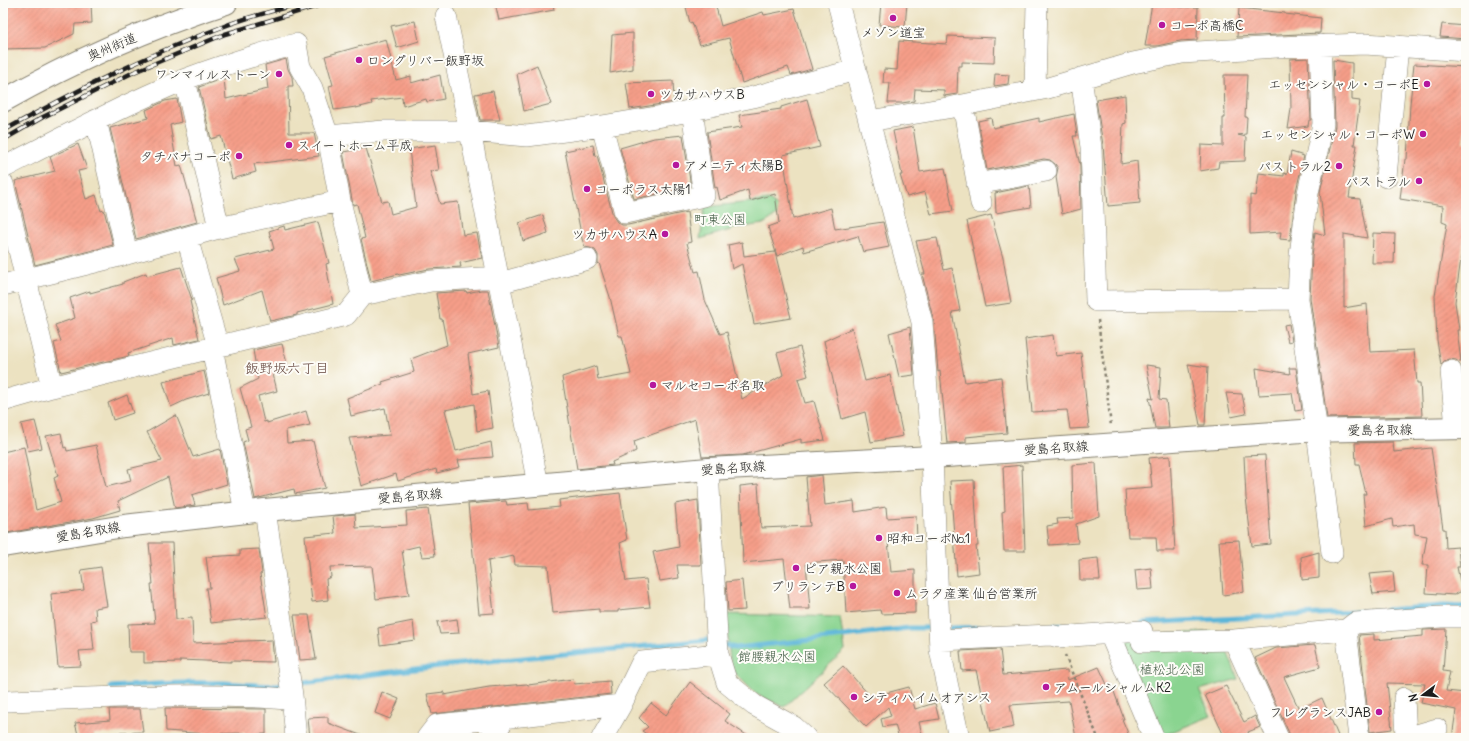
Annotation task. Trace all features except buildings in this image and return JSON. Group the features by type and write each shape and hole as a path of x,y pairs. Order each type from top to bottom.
{"main road":[{"name":"奥州街道","path":"3,101 100,50 190,15 226,3"},
{"name":"愛島名取線","path":"3,546 124,526 255,511 708,469 932,457 1318,431 1461,428"}],"street":[{"path":"838,3 922,322 932,457 940,650 959,738"},
{"path":"1035,90 1037,3"},
{"path":"446,16 470,131 538,484"},
{"path":"3,168 96,120 185,80 224,65 296,44 300,68 312,88 328,136 340,201 362,295"},
{"path":"869,121 963,105 1035,90 1133,63 1182,53 1320,45 1365,44 1466,51"},
{"path":"1320,45 1323,124 1308,193 1300,255 1298,299 1318,431 1332,553"},
{"path":"1386,177 1398,46"},
{"path":"328,136 384,131 470,131 527,136 602,126 692,110 754,97 856,70"},
{"path":"1081,78 1091,147 1096,301 1298,299"},
{"path":"185,80 220,228"},
{"path":"963,105 979,194 1046,172"},
{"path":"602,126 625,213 704,196 692,110"},
{"path":"96,120 127,254"},
{"path":"3,184 52,387"},
{"path":"3,285 188,238 220,228 340,201"},
{"path":"188,238 255,511 290,690 296,738"},
{"path":"3,401 52,387 346,315 362,295 431,281 498,277 507,281 587,259 574,263"},
{"path":"1451,371 1461,428"},
{"path":"708,469 718,654 727,683 754,705 794,727 806,738"},
{"path":"940,640 1051,635 1058,637 1142,631 1142,642 1234,640 1346,630 1355,623 1442,617 1466,617"},
{"path":"1346,630 1359,738"},
{"path":"1110,634 1154,738"},
{"path":"1234,640 1278,738"},
{"path":"602,738 642,662 718,654"},
{"path":"3,701 197,695 277,698 290,690"},
{"path":"1404,698 1405,738 1437,729"},
{"path":"427,738 437,725 620,705"},
{"path":"491,738 506,717"}],"path":[{"path":"1096,301 1114,444"},
{"path":"1058,637 1098,738"}],"green space":[{"name":"町東公園","path":"769,200 780,208 779,214 763,224 737,228 700,239 705,207"},
{"name":"館腰親水公園","path":"725,614 840,617 845,650 784,707 756,694 731,669"},
{"name":"植松北公園","path":"1219,631 1238,679 1199,690 1211,716 1162,736 1120,637"}],"waterway":[{"path":"1385,610 1443,606 1466,607"},
{"path":"1142,623 1377,611"},
{"path":"1052,626 1078,625"},
{"path":"951,628 990,627"},
{"path":"722,644 735,648 909,628 931,628"},
{"path":"295,684 439,666 708,640 712,641"},
{"path":"111,687 196,683 225,683 263,686 287,685"}],"railway":[{"path":"3,131 83,88 138,62 231,23 300,3"},
{"path":"3,140 43,117 134,72 225,34 327,3"}],"place":[{"name":"メゾン道宝","path":"893,18"},
{"name":"コーポ高橋C","path":"1162,25"},
{"name":"ロングリバー飯野坂","path":"359,60"},
{"name":"ワンマイルストーン","path":"279,74"},
{"name":"エッセンシャル・コーポE","path":"1427,84"},
{"name":"ツカサハウスB","path":"651,94"},
{"name":"エッセンシャル・コーポW","path":"1423,134"},
{"name":"スイートホーム平成","path":"289,145"},
{"name":"タチバナコーポ","path":"239,156"},
{"name":"アメニティ太陽B","path":"676,165"},
{"name":"パストラル2","path":"1339,166"},
{"name":"パストラル","path":"1419,181"},
{"name":"コーポラス太陽1","path":"587,189"},
{"name":"ツカサハウスA","path":"665,234"},
{"name":"マルセコーポ名取","path":"653,385"},
{"name":"昭和コーポ№1","path":"879,538"},
{"name":"ピア親水公園","path":"796,568"},
{"name":"ブリランテB","path":"853,586"},
{"name":"ムラタ産業 仙台営業所","path":"897,593"},
{"name":"アムールシャルムK2","path":"1046,687"},
{"name":"シティハイムオアシス","path":"854,697"},
{"name":"フレグランスJAB","path":"1379,712"}],"district":[{"name":"飯野坂六丁目","path":"287,368"}]}
